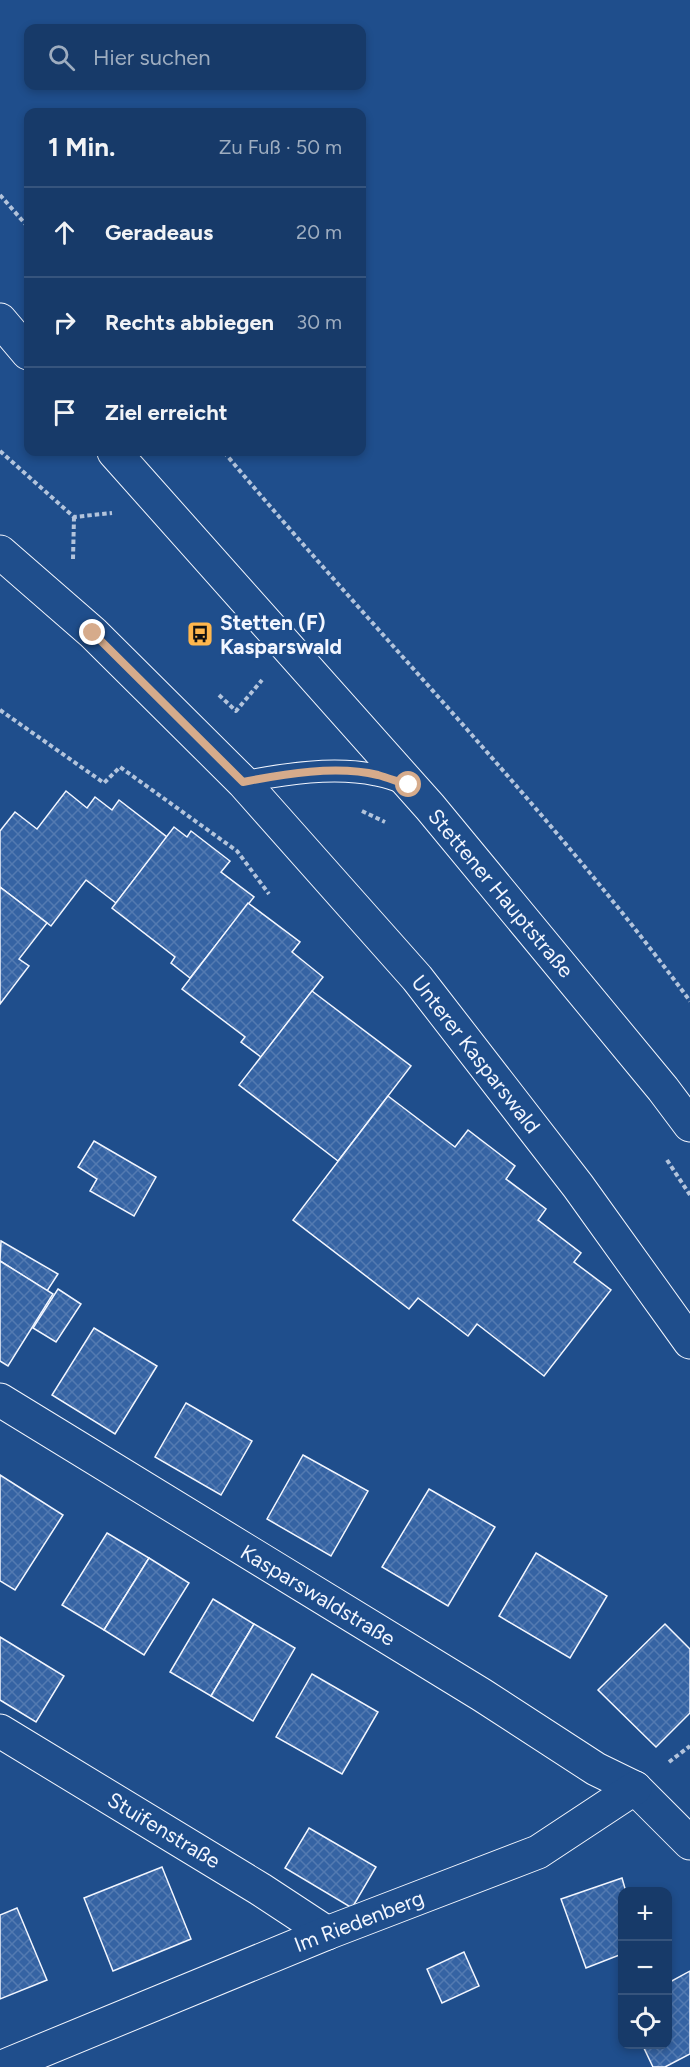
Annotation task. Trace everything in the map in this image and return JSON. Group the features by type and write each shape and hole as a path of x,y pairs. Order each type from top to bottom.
{"street":[{"path":"0,322 24,349"},
{"name":"Stettener Hauptstraße","path":"118,456 430,807 655,1079 690,1125"},
{"name":"Unterer Kasparswald","path":"0,552 93,633 243,782 417,978 578,1186 690,1342"},
{"name":"Kasparswaldstraße","path":"0,1400 482,1695 596,1770 635,1788"},
{"name":"Stuifenstraße","path":"0,1731 260,1889 327,1933"},
{"path":"635,1788 690,1843"},
{"name":"Im Riedenberg","path":"2,2067 327,1933 538,1852 635,1788"}],"lane":[{"path":"243,782 290,773 333,771 375,775 409,785"}],"path":[{"path":"0,195 24,222"},
{"path":"0,451 74,517 115,513"},
{"path":"227,456 366,617 477,738 657,955 690,1000"},
{"path":"73,561 74,517"},
{"path":"219,695 236,711 263,681 255,673"},
{"path":"0,710 104,783 120,767 237,851 269,894"},
{"path":"355,807 392,825"},
{"path":"667,1159 690,1195"}],"building":[{"path":"66,791 87,808 95,797 112,810 119,800 167,837 116,903 86,880 51,926 0,887 0,831 15,812 37,829"},
{"path":"174,827 187,837 191,831 230,861 221,872 254,897 190,978 171,963 175,957 112,908"},
{"path":"0,887 47,923 19,959 29,966 0,1004"},
{"path":"248,903 300,942 292,952 323,977 261,1057 241,1042 245,1037 182,989"},
{"path":"312,991 411,1066 338,1161 239,1085"},
{"path":"388,1096 455,1147 468,1130 515,1166 506,1179 546,1209 538,1220 581,1253 574,1262 611,1290 544,1376 477,1324 468,1336 418,1298 409,1309 293,1220"},
{"path":"94,1141 156,1177 134,1216 90,1191 97,1179 78,1167"},
{"path":"1,1241 58,1274 47,1291 0,1261"},
{"path":"0,1261 53,1294 8,1366 0,1361"},
{"path":"58,1289 81,1304 56,1342 33,1328"},
{"path":"94,1328 157,1366 115,1434 52,1395"},
{"path":"186,1403 252,1441 221,1495 155,1457"},
{"path":"303,1455 368,1491 331,1556 267,1519"},
{"path":"0,1475 63,1515 15,1590 0,1581"},
{"path":"429,1489 495,1527 448,1606 382,1567"},
{"path":"107,1533 149,1558 104,1630 62,1605"},
{"path":"536,1553 607,1596 570,1658 499,1616"},
{"path":"149,1558 189,1583 144,1655 104,1630"},
{"path":"213,1599 254,1624 211,1696 170,1672"},
{"path":"254,1624 295,1648 253,1721 211,1696"},
{"path":"665,1624 690,1649 690,1713 656,1747 598,1690"},
{"path":"0,1637 64,1676 36,1722 0,1700"},
{"path":"312,1674 378,1712 342,1774 276,1737"},
{"path":"309,1828 376,1867 352,1908 285,1868"},
{"path":"162,1867 191,1939 113,1971 84,1898"},
{"path":"622,1878 625,1887 618,1887 618,1956 586,1968 561,1899"},
{"path":"17,1908 47,1980 0,1999 0,1915"},
{"path":"464,1952 479,1986 442,2003 427,1969"},
{"path":"690,1971 690,2054 665,2067 653,2067 644,2049 672,2049 672,1981"}],"place":[{"name":"Stetten (F) Kasparswald","path":"200,634"}],"route":[{"path":"93,633 243,782 290,773 333,771 375,775 409,785"}]}
